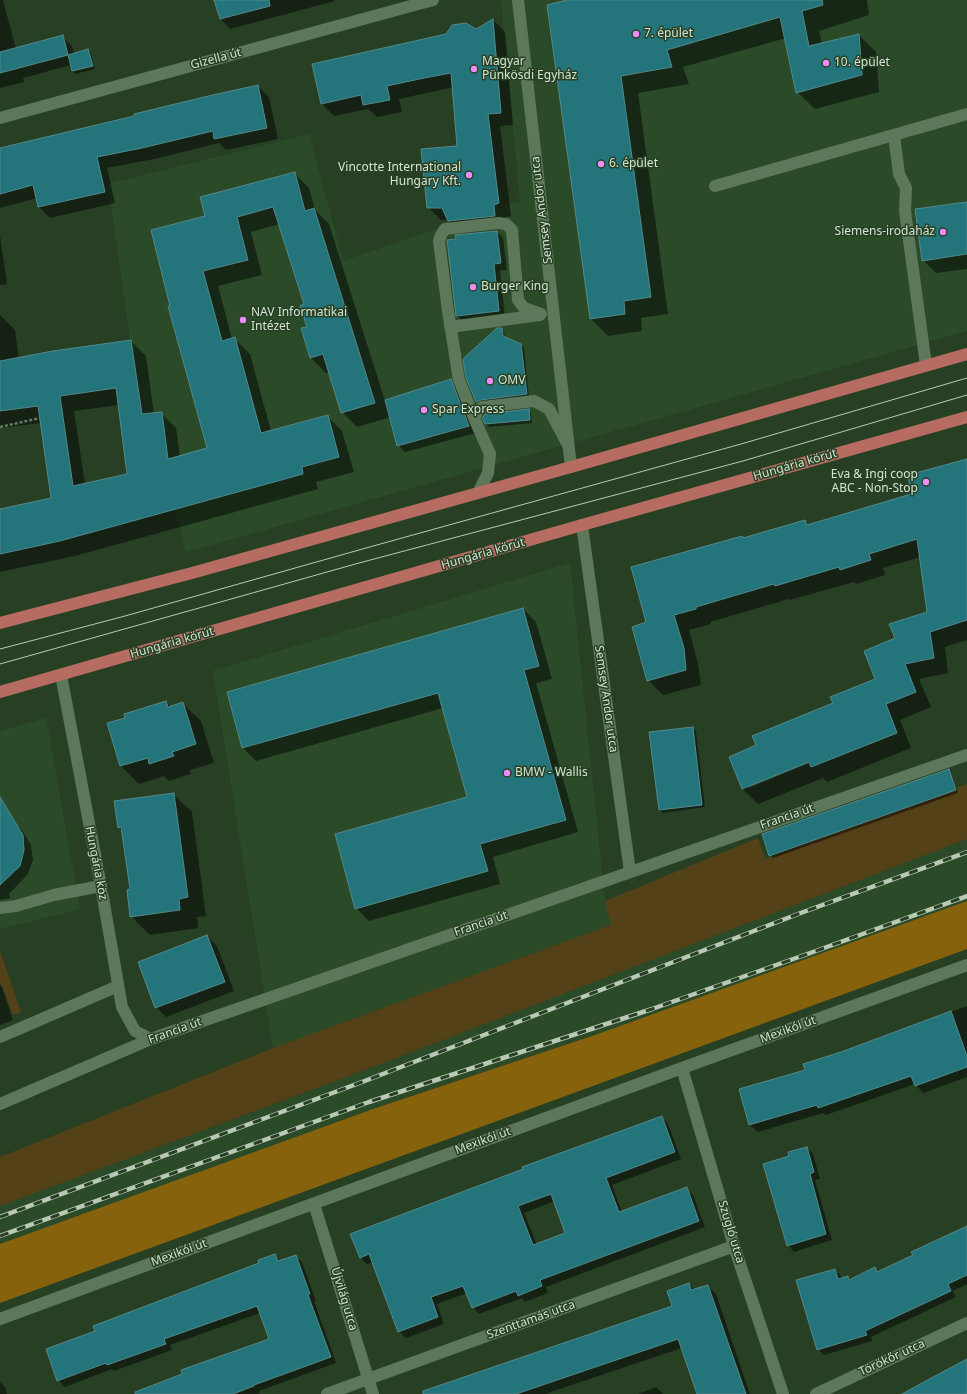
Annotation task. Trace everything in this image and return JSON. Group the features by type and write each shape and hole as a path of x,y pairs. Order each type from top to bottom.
{"main road":[{"path":"0,623 192,573 967,354"},
{"name":"Hungária körút","path":"0,692 582,525 967,417"}],"street":[{"name":"Gizella út","path":"0,118 433,0"},
{"name":"Semsey Andor utca","path":"518,0 571,467"},
{"path":"715,186 967,114"},
{"path":"894,135 900,174 906,188 905,211 926,366"},
{"path":"478,493 488,472 490,454 474,418 460,380 450,327 439,240 445,229 498,223 506,224 512,230 518,300 524,308 554,319"},
{"path":"450,327 541,314"},
{"path":"474,418 482,407 534,402 549,409 568,445"},
{"name":"Semsey Andor utca","path":"582,525 630,872"},
{"name":"Hungária köz","path":"61,675 101,886 122,1007 135,1031 151,1039"},
{"name":"Francia út","path":"0,1104 151,1039 967,755"},
{"path":"0,908 16,906 54,895 101,886"},
{"name":"Mexikói út","path":"0,1319 682,1068 967,965"},
{"path":"0,1037 118,986"},
{"name":"Szugló utca","path":"682,1068 734,1246 783,1394"},
{"name":"Újvilág utca","path":"314,1204 372,1394"},
{"name":"Szenttamás utca","path":"328,1394 734,1246"},
{"name":"Törökőr utca","path":"816,1394 967,1323"}],"path":[{"path":"0,427 40,418"}],"shaded area":[{"path":"501,0 967,0 967,331 186,552 175,509 162,412 141,414 108,184 309,134 343,261 520,201"},
{"path":"570,563 605,901 611,925 273,1048 213,671"},
{"path":"46,718 80,909 0,929 0,731"},
{"path":"967,784 967,839 362,1071 0,1206 0,1157 273,1048 611,925 605,901 758,838 765,859"},
{"path":"967,839 967,901 595,1035 373,1109 0,1244 0,1206 362,1071"},
{"path":"967,901 967,949 0,1303 0,1244 373,1109 595,1035"},
{"path":"0,951 21,1012 13,1015 0,981"}],"building":[{"path":"214,0 269,0 270,6 220,19"},
{"path":"567,0 822,0 823,5 802,11 809,46 859,34 862,75 796,93 780,17 667,50 672,67 621,76 651,297 624,301 625,314 590,319 547,5"},
{"path":"493,19 501,113 488,114 499,203 494,205 495,216 448,221 442,208 427,208 421,149 457,146 451,73 387,86 390,100 363,105 361,95 321,104 312,64 446,34 452,25 466,23 476,29"},
{"path":"63,35 68,55 0,73 0,52"},
{"path":"88,49 93,66 72,71 68,55"},
{"path":"258,85 267,128 214,139 213,131 97,157 105,192 38,207 33,185 0,194 0,148 134,116 134,114"},
{"path":"295,172 305,211 314,208 375,403 341,413 323,354 310,358 301,328 307,327 300,306 304,304 273,207 237,217 248,260 203,271 222,341 235,337 261,433 328,415 339,457 302,467 303,474 60,541 0,554 0,509 51,498 38,406 0,411 0,361 53,351 131,340 142,414 162,412 168,459 207,448 168,306 170,306 151,230 205,216 200,197","holes":["116,388 127,474 73,486 60,396"]},
{"name":"Siemens-irodaház","path":"967,202 967,254 922,261 915,209"},
{"name":"Burger King","path":"497,231 501,263 494,264 499,311 456,316 447,240 456,239 455,235"},
{"path":"497,328 502,328 503,336 521,344 527,394 481,400 476,402 466,378 463,360"},
{"name":"Spar Express","path":"451,379 469,426 397,446 385,400"},
{"path":"529,409 530,420 485,424 482,418 485,414"},
{"path":"967,459 967,620 930,632 934,658 905,664 916,692 886,704 897,733 811,767 809,762 742,789 729,757 756,745 752,736 833,703 830,697 875,679 864,651 895,638 889,624 927,612 917,539 869,554 871,560 840,570 839,567 775,586 774,584 674,615 684,648 686,670 647,681 632,627 646,622 631,567 742,536 743,538 805,520 807,525 911,494 908,475"},
{"name":"BMW - Wallis","path":"523,608 539,666 524,670 566,820 480,844 488,871 355,909 335,834 467,797 438,693 242,748 227,692"},
{"path":"166,701 168,707 183,702 196,744 172,752 174,756 149,764 148,758 120,766 107,723 125,718 124,714"},
{"path":"693,727 702,805 659,810 649,732"},
{"path":"949,769 956,790 769,856 762,834"},
{"path":"174,793 188,897 179,899 180,910 130,917 127,890 130,889 121,827 118,828 114,801"},
{"path":"0,797 23,835 24,850 20,866 0,885"},
{"path":"207,935 225,982 155,1008 138,962"},
{"path":"951,1011 967,1056 967,1067 915,1086 911,1076 818,1108 817,1105 749,1125 739,1089 805,1070 803,1064 841,1052"},
{"path":"662,1116 675,1152 606,1178 619,1212 687,1187 699,1221 540,1280 542,1286 518,1296 516,1291 472,1308 463,1286 431,1297 438,1317 398,1332 369,1254 360,1258 350,1234 523,1169 522,1167","holes":["551,1194 565,1233 533,1245 518,1206"]},
{"path":"807,1147 814,1172 810,1174 826,1234 787,1246 763,1164 789,1156 788,1152"},
{"path":"967,1226 967,1275 948,1284 951,1291 865,1331 867,1335 817,1350 796,1280 835,1269 838,1279 848,1276 849,1280 875,1267 877,1272 913,1255 911,1252"},
{"path":"275,1254 278,1261 296,1255 310,1294 308,1295 331,1357 233,1394 135,1394 135,1392 182,1374 181,1370 269,1339 257,1306 164,1339 166,1344 107,1365 106,1363 57,1381 46,1349 95,1331 93,1326 259,1263 258,1260"},
{"path":"689,1283 691,1290 708,1285 746,1394 697,1394 678,1339 516,1394 423,1394 423,1391 672,1306 667,1291"},
{"path":"967,1359 967,1394 902,1394 935,1376"}],"tram line":[{"path":"0,649 125,616 741,444 967,378"},
{"path":"0,664 359,563 743,461 967,395"}],"railway":[{"path":"0,1217 362,1082 798,914 967,852"},
{"path":"0,1236 369,1102 652,1009 967,896"}],"place":[{"name":"7. épület","path":"636,34"},
{"name":"10. épület","path":"826,63"},
{"name":"Magyar Pünkösdi Egyház","path":"474,69"},
{"name":"6. épület","path":"601,164"},
{"name":"Vincotte International Hungary Kft.","path":"469,175"},
{"name":"Siemens-irodaház","path":"943,232"},
{"name":"Burger King","path":"473,287"},
{"name":"NAV Informatikai Intézet","path":"243,320"},
{"name":"OMV","path":"490,381"},
{"name":"Spar Express","path":"424,410"},
{"name":"Eva & Ingi coop ABC - Non-Stop","path":"926,482"},
{"name":"BMW - Wallis","path":"507,773"}]}
